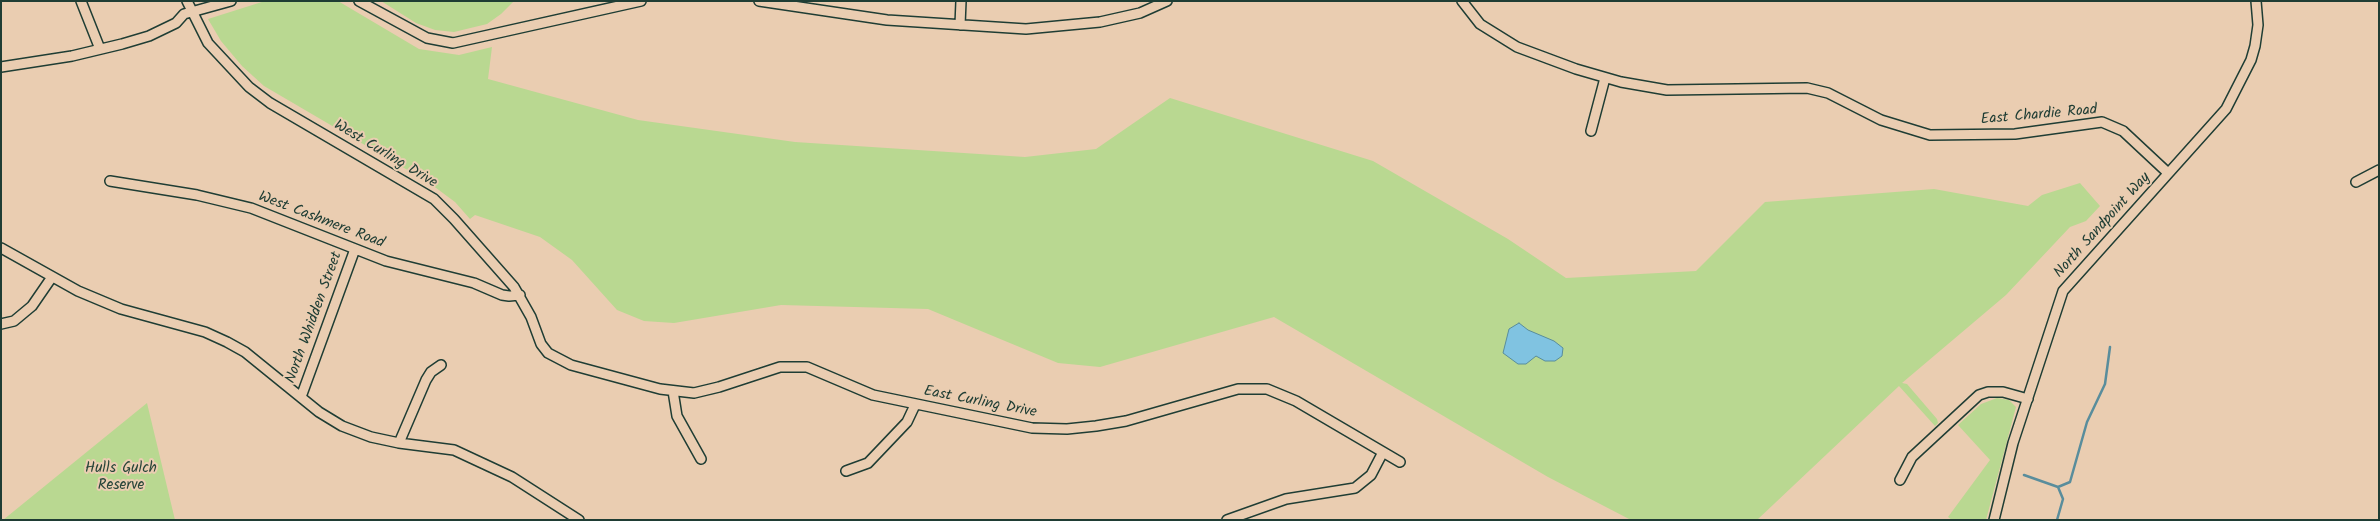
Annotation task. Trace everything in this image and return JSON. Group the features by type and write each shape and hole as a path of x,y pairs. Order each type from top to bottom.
{"street":[{"path":"81,1 100,49"},
{"name":"West Curling Drive","path":"187,1 208,43 249,87 270,103 434,199 463,229 520,295 541,344 548,353"},
{"path":"1,67 72,56 149,36 176,23 184,14 231,1"},
{"path":"359,1 427,38 453,43 641,1"},
{"path":"759,1 887,20 1026,29 1070,26 1140,13 1167,1"},
{"path":"960,25 961,1"},
{"name":"East Chardie Road","path":"1462,1 1480,24 1517,48 1605,78 1667,90 1807,88 1828,93 1881,120 1930,135 2015,134 2102,122 2123,131 2168,173"},
{"name":"North Sandpoint Way","path":"1994,520 2013,443 2067,284 2218,119 2251,60 2257,37 2256,1"},
{"path":"1591,131 1605,78"},
{"path":"2356,182 2379,170"},
{"name":"West Cashmere Road","path":"110,181 196,195 242,206 355,249 420,271 474,283 502,295 520,295"},
{"path":"1,248 78,291 121,309 205,332 227,342 245,352 319,412 342,426 371,437 399,443 454,450 512,477 579,520"},
{"name":"North Whidden Street","path":"302,397 355,249"},
{"path":"1,324 14,321 32,306 52,277"},
{"name":"East Curling Drive","path":"548,353 571,365 673,391 694,392 719,388 768,369 791,366 820,370 858,390 915,405 1002,424 1032,428 1067,429 1126,421 1238,389 1267,389 1296,401 1400,462"},
{"path":"399,443 426,380 431,372 442,365"},
{"path":"673,391 677,416 701,459"},
{"path":"1900,480 1912,457 1979,395 2003,392 2028,399"},
{"path":"846,471 868,463 907,422 915,405"},
{"path":"1227,520 1286,499 1355,488 1371,475 1383,452"}],"green space":[{"path":"265,1 338,1 419,49 459,55 492,47 488,79 638,120 795,142 1025,157 1096,149 1170,98 1373,161 1508,239 1566,278 1696,271 1765,202 1934,189 2028,206 2042,195 2080,183 2100,206 2086,221 2070,227 2006,295 1902,383 1907,384 1937,419 1938,423 1935,426 1899,386 1757,520 1631,520 1548,477 1274,317 1100,367 1058,363 928,309 781,305 674,323 644,321 617,310 572,260 540,237 475,215 470,219 455,202 428,182 264,86 242,66 221,41 208,19"},
{"path":"381,1 514,1 487,24 454,32 435,30 416,23"},
{"path":"1997,398 2009,400 2016,407 1986,520 1952,520 1948,517 1990,460 1958,425 1981,404"},
{"name":"Hulls Gulch Reserve","path":"147,403 175,520 3,520"}],"water":[{"path":"1519,323 1528,330 1554,341 1563,348 1562,356 1555,361 1545,361 1536,356 1526,364 1518,364 1503,353 1509,329"}],"waterway":[{"path":"2024,475 2058,487 2070,482 2087,422 2105,384 2110,347"},
{"path":"2057,520 2063,499 2058,487"}]}
